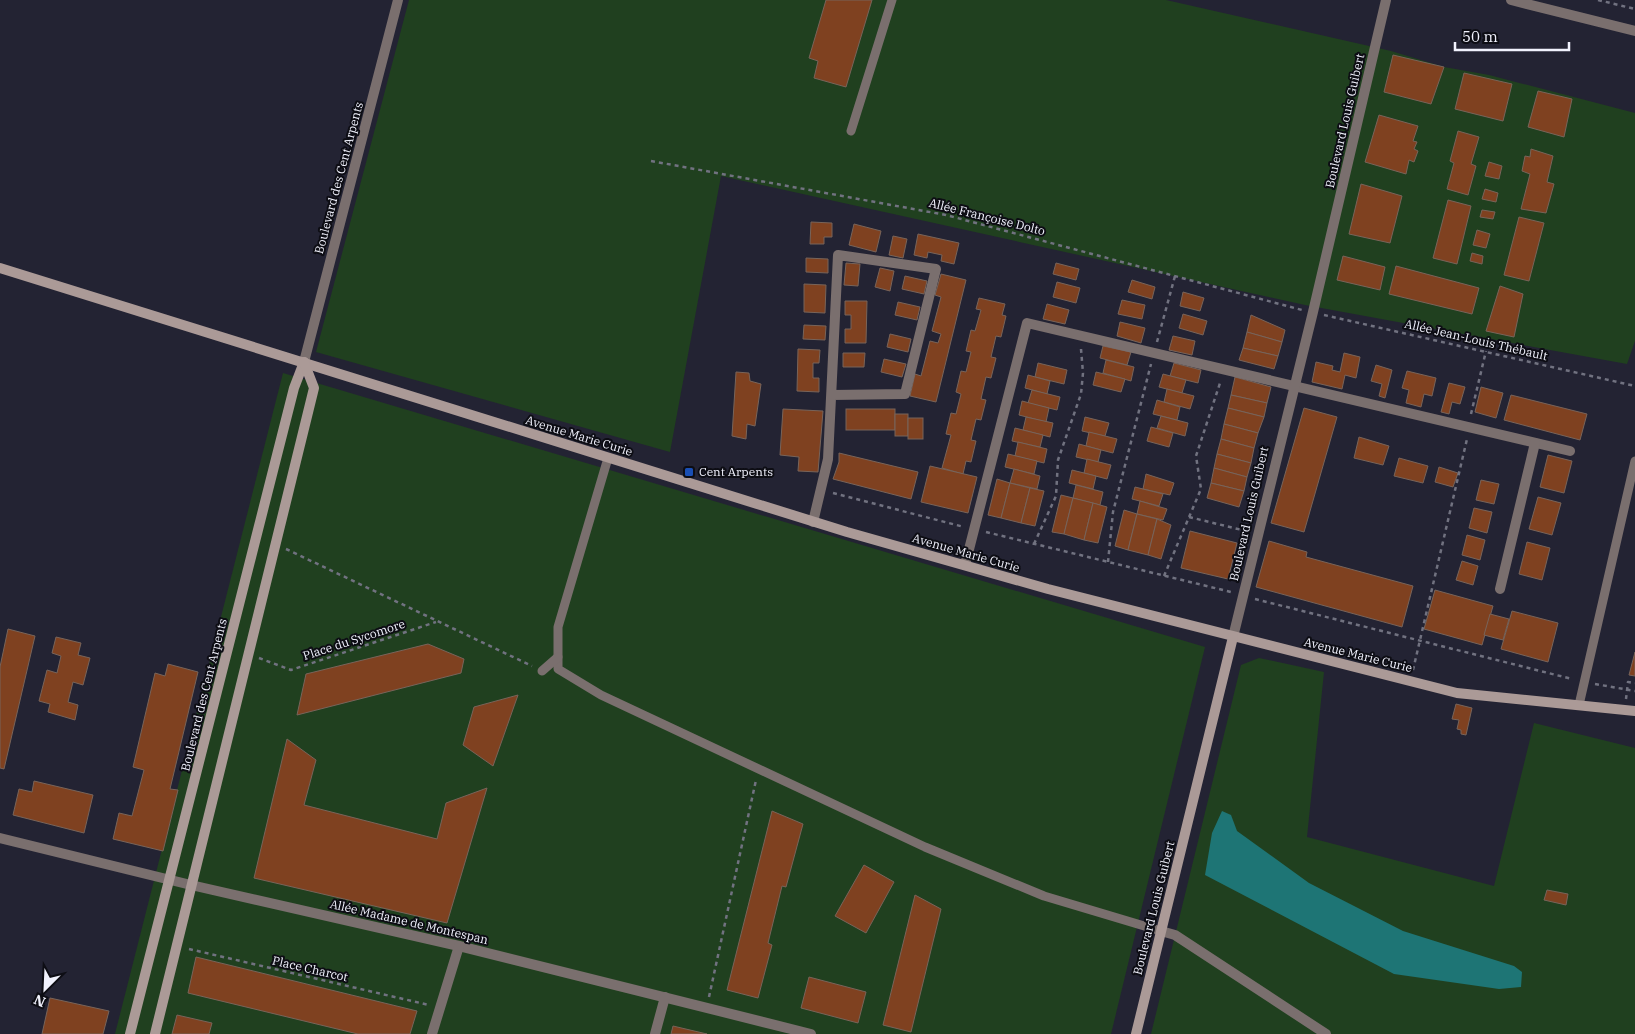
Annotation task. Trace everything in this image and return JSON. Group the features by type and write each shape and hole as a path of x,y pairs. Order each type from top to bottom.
{"street":[{"name":"Boulevard des Cent Arpents","path":"130,1034 294,388 304,362 398,0"},
{"name":"Boulevard Louis Guibert","path":"1136,1034 1293,386 1313,312 1386,0"},
{"path":"1511,0 1635,31"},
{"path":"813,522 828,459 838,255 936,269 905,394 832,395"},
{"name":"Avenue Marie Curie","path":"0,268 813,522 965,565 1233,637 1457,693 1635,711"},
{"path":"965,565 1027,323 1570,452"},
{"path":"155,1034 314,388 304,362"},
{"path":"1500,589 1535,443"},
{"name":"Allée Madame de Montespan","path":"0,838 192,885 459,946 811,1034"},
{"path":"1161,931 1175,935 1326,1034"},
{"path":"432,1034 459,946"},
{"path":"655,1034 665,998"}],"lane":[{"path":"851,131 892,0"},
{"path":"608,458 558,627 558,668 601,695 925,848 1044,896 1161,931"},
{"path":"1579,705 1635,461"},
{"path":"542,671 558,657"}],"path":[{"path":"1598,0 1635,9"},
{"name":"Allée Françoise Dolto","path":"651,161 946,215 1313,312"},
{"path":"1108,562 1113,512 1176,276"},
{"name":"Allée Jean-Louis Thébault","path":"1313,312 1635,386"},
{"path":"1034,544 1056,496 1058,460 1081,394 1083,372 1080,335"},
{"path":"1410,681 1466,449 1468,428 1486,352"},
{"path":"1164,576 1201,489 1196,456 1225,370"},
{"path":"822,490 1584,682 1635,691"},
{"path":"1189,517 1258,534"},
{"path":"276,544 542,671"},
{"name":"Place du Sycomore","path":"247,654 291,670 438,621"},
{"path":"1627,690 1628,682 1635,683"},
{"path":"706,1008 759,769"},
{"name":"Place Charcot","path":"176,946 440,1008"}],"shaded area":[{"path":"409,0 1166,0 1391,51 1444,67 1489,75 1635,113 1635,341 1627,364 1305,305 721,176 670,452 316,352"},
{"path":"283,373 1205,647 1111,1034 115,1034"},
{"path":"1259,658 1324,672 1307,837 1494,886 1534,723 1635,748 1635,1034 1151,1034 1241,665"},
{"path":"1222,811 1231,815 1237,831 1309,883 1403,931 1514,966 1522,972 1521,987 1499,989 1394,974 1205,875 1212,833"}],"building":[{"path":"826,0 872,0 846,87 814,78 818,61 809,58"},
{"path":"1393,55 1444,67 1431,104 1384,92"},
{"path":"1464,73 1512,84 1503,121 1455,109"},
{"path":"1538,91 1572,99 1564,137 1528,127"},
{"path":"1379,115 1418,126 1413,141 1417,142 1414,149 1418,151 1414,162 1409,160 1406,174 1365,162"},
{"path":"1458,131 1479,137 1471,164 1476,166 1468,195 1447,189 1454,163 1450,161"},
{"path":"1531,149 1553,156 1547,182 1554,184 1546,213 1521,209 1530,174 1522,171 1525,156 1530,157"},
{"path":"1489,162 1502,166 1499,179 1485,176"},
{"path":"1361,184 1402,196 1390,243 1349,234"},
{"path":"1485,189 1498,193 1496,202 1482,199"},
{"path":"1448,200 1471,206 1457,264 1433,258"},
{"path":"1482,210 1495,212 1493,219 1480,217"},
{"path":"1519,217 1544,223 1529,281 1504,275"},
{"path":"811,222 832,223 832,237 824,237 824,244 810,244"},
{"path":"854,224 881,231 876,252 849,245"},
{"path":"1477,230 1490,234 1486,248 1473,245"},
{"path":"918,234 959,243 954,264 941,261 942,255 928,252 927,258 914,255"},
{"path":"893,236 907,239 903,258 889,255"},
{"path":"1472,253 1483,256 1482,264 1470,261"},
{"path":"1343,256 1385,267 1380,290 1337,280"},
{"path":"806,258 828,259 828,273 806,272"},
{"path":"846,263 860,264 858,286 844,285"},
{"path":"1056,263 1079,269 1076,280 1053,274"},
{"path":"1396,266 1479,288 1472,314 1389,294"},
{"path":"880,268 894,271 890,291 875,287"},
{"path":"941,274 966,280 936,402 910,396 915,374 921,376 930,341 938,343 941,334 932,331 941,297 935,295"},
{"path":"905,276 927,281 924,294 902,289"},
{"path":"1132,280 1155,287 1152,299 1128,292"},
{"path":"1057,282 1080,288 1076,303 1053,297"},
{"path":"804,284 826,285 825,313 804,312"},
{"path":"1500,286 1523,294 1514,337 1486,331"},
{"path":"1183,292 1204,298 1200,311 1180,306"},
{"path":"979,298 1005,304 1002,315 1006,316 1001,337 996,336 991,357 996,358 991,378 986,377 981,399 986,400 981,420 976,419 971,440 976,441 971,462 966,461 963,474 942,468 951,435 946,434 951,413 956,414 961,394 956,392 961,371 966,372 971,352 966,351 971,330 975,331 981,310 976,309"},
{"path":"1122,300 1145,305 1142,319 1118,314"},
{"path":"845,301 867,301 866,343 845,343 845,329 851,329 851,315 845,315"},
{"path":"898,302 920,307 917,320 895,315"},
{"path":"1047,304 1069,310 1065,324 1043,319"},
{"path":"1183,314 1207,321 1203,335 1179,328"},
{"path":"1251,315 1285,330 1282,342 1247,332"},
{"path":"1120,322 1145,328 1141,343 1117,336"},
{"path":"804,325 826,326 825,340 803,339"},
{"path":"1247,332 1282,342 1278,356 1243,348"},
{"path":"890,334 911,339 908,352 887,347"},
{"path":"1173,336 1195,341 1192,355 1169,350"},
{"path":"1103,346 1131,352 1127,365 1100,358"},
{"path":"1243,348 1278,356 1274,369 1239,360"},
{"path":"798,349 820,350 819,363 813,363 813,378 819,378 819,392 797,391"},
{"path":"843,353 865,353 864,367 843,367"},
{"path":"1344,353 1360,357 1356,378 1345,375 1342,389 1312,382 1316,362 1333,366 1332,370 1340,372"},
{"path":"884,359 906,364 902,377 881,372"},
{"path":"1106,360 1134,367 1131,381 1103,373"},
{"path":"1038,363 1067,370 1064,384 1035,377"},
{"path":"1174,363 1201,370 1198,383 1170,376"},
{"path":"1376,365 1392,370 1385,398 1379,396 1382,384 1371,381"},
{"path":"1407,371 1436,378 1432,396 1424,394 1421,407 1406,403 1409,390 1402,388"},
{"path":"736,372 749,373 750,381 761,384 755,426 747,424 746,439 732,436"},
{"path":"1096,372 1125,379 1121,392 1093,385"},
{"path":"1163,374 1186,380 1182,393 1159,387"},
{"path":"1028,375 1050,381 1047,394 1025,388"},
{"path":"1235,377 1271,387 1267,403 1231,395"},
{"path":"1449,383 1465,387 1460,404 1452,402 1449,414 1441,412"},
{"path":"1481,387 1503,393 1496,418 1475,412"},
{"path":"1167,389 1194,396 1190,409 1164,402"},
{"path":"1032,390 1060,397 1057,410 1028,403"},
{"path":"1231,395 1267,403 1264,417 1228,408"},
{"path":"1511,395 1587,414 1580,440 1504,420"},
{"path":"1157,400 1180,407 1177,420 1153,414"},
{"path":"1022,401 1049,408 1046,422 1019,415"},
{"path":"1228,408 1264,417 1258,433 1224,424"},
{"path":"1304,408 1337,417 1304,532 1271,523"},
{"path":"783,409 823,411 818,472 798,471 799,457 780,455"},
{"path":"846,409 895,409 895,430 846,430"},
{"path":"895,414 908,414 908,436 895,436"},
{"path":"1161,416 1188,423 1185,436 1157,428"},
{"path":"1026,417 1053,423 1050,437 1023,430"},
{"path":"1085,417 1109,423 1105,436 1082,431"},
{"path":"908,418 923,418 923,439 908,439"},
{"path":"1224,424 1258,433 1254,448 1221,439"},
{"path":"1151,427 1173,433 1169,447 1147,441"},
{"path":"1015,428 1043,435 1040,447 1012,441"},
{"path":"1089,432 1117,439 1113,453 1086,446"},
{"path":"1359,437 1389,446 1383,465 1354,458"},
{"path":"1221,439 1254,448 1251,463 1217,454"},
{"path":"1018,442 1047,449 1044,463 1015,456"},
{"path":"1079,444 1101,450 1098,462 1076,457"},
{"path":"839,453 918,472 911,499 833,479 839,462"},
{"path":"1008,454 1037,461 1034,474 1005,467"},
{"path":"1217,454 1251,463 1247,477 1214,468"},
{"path":"1548,455 1572,461 1564,493 1540,487"},
{"path":"1399,458 1428,466 1423,483 1394,476"},
{"path":"1087,459 1111,465 1107,479 1084,473"},
{"path":"930,466 977,477 968,513 921,502"},
{"path":"1439,467 1458,473 1453,487 1435,482"},
{"path":"1214,468 1247,477 1244,491 1211,483"},
{"path":"1014,469 1040,476 1037,489 1010,483"},
{"path":"1072,470 1096,476 1093,489 1069,483"},
{"path":"1146,474 1174,483 1170,495 1143,489"},
{"path":"997,479 1010,483 1001,518 988,515"},
{"path":"1481,480 1499,484 1494,504 1476,500"},
{"path":"1010,483 1030,488 1021,523 1001,518"},
{"path":"1211,483 1244,491 1239,507 1207,498"},
{"path":"1076,485 1103,492 1100,505 1073,498"},
{"path":"1135,487 1163,494 1159,506 1132,499"},
{"path":"1030,488 1044,491 1035,526 1021,523"},
{"path":"1061,495 1073,498 1064,534 1052,532"},
{"path":"1538,497 1561,503 1552,535 1529,529"},
{"path":"1073,498 1093,503 1084,540 1064,534"},
{"path":"1140,501 1167,509 1163,520 1137,514"},
{"path":"1093,503 1107,507 1098,543 1084,540"},
{"path":"1474,508 1492,512 1487,533 1469,528"},
{"path":"1124,510 1137,514 1128,550 1115,546"},
{"path":"1137,514 1157,519 1148,555 1128,550"},
{"path":"1157,519 1171,525 1161,559 1148,555"},
{"path":"1190,531 1237,543 1228,579 1181,568"},
{"path":"1467,535 1485,540 1480,560 1462,555"},
{"path":"1269,541 1307,552 1306,557 1413,586 1402,627 1256,587"},
{"path":"1527,542 1550,548 1542,580 1519,574"},
{"path":"1462,561 1478,566 1473,585 1456,580"},
{"path":"1435,590 1493,606 1482,645 1424,629"},
{"path":"1512,611 1558,623 1548,662 1501,649"},
{"path":"1490,614 1509,619 1503,640 1484,635"},
{"path":"8,629 35,636 4,769 0,768 0,667"},
{"path":"56,637 81,643 78,655 90,658 83,685 73,682 68,702 78,705 75,720 48,712 50,704 39,701 47,670 57,673 61,656 52,653"},
{"path":"428,644 464,659 461,673 297,715 306,674"},
{"path":"1635,652 1635,676 1629,675"},
{"path":"168,664 198,672 170,789 178,790 163,851 113,839 119,813 132,816 144,770 133,767 155,673 165,676"},
{"path":"518,695 493,766 463,745 474,707"},
{"path":"1456,704 1472,708 1466,735 1461,734 1461,730 1457,729 1459,720 1452,719"},
{"path":"287,739 316,760 304,805 437,839 446,803 487,788 447,923 254,878"},
{"path":"34,781 93,795 84,833 13,815 19,789 32,792"},
{"path":"772,811 803,824 786,887 782,886 768,943 772,945 758,998 727,990"},
{"path":"864,865 894,882 866,933 835,916"},
{"path":"1547,890 1568,894 1566,905 1544,900"},
{"path":"915,895 941,909 911,1032 883,1025"},
{"path":"196,957 417,1011 410,1034 358,1034 188,993"},
{"path":"809,977 866,992 858,1023 801,1008"},
{"path":"50,998 109,1011 103,1034 42,1034"},
{"path":"177,1015 212,1023 209,1034 172,1034"},
{"path":"673,1026 707,1034 671,1034"}],"place":[{"name":"Cent Arpents","path":"689,472"}]}
